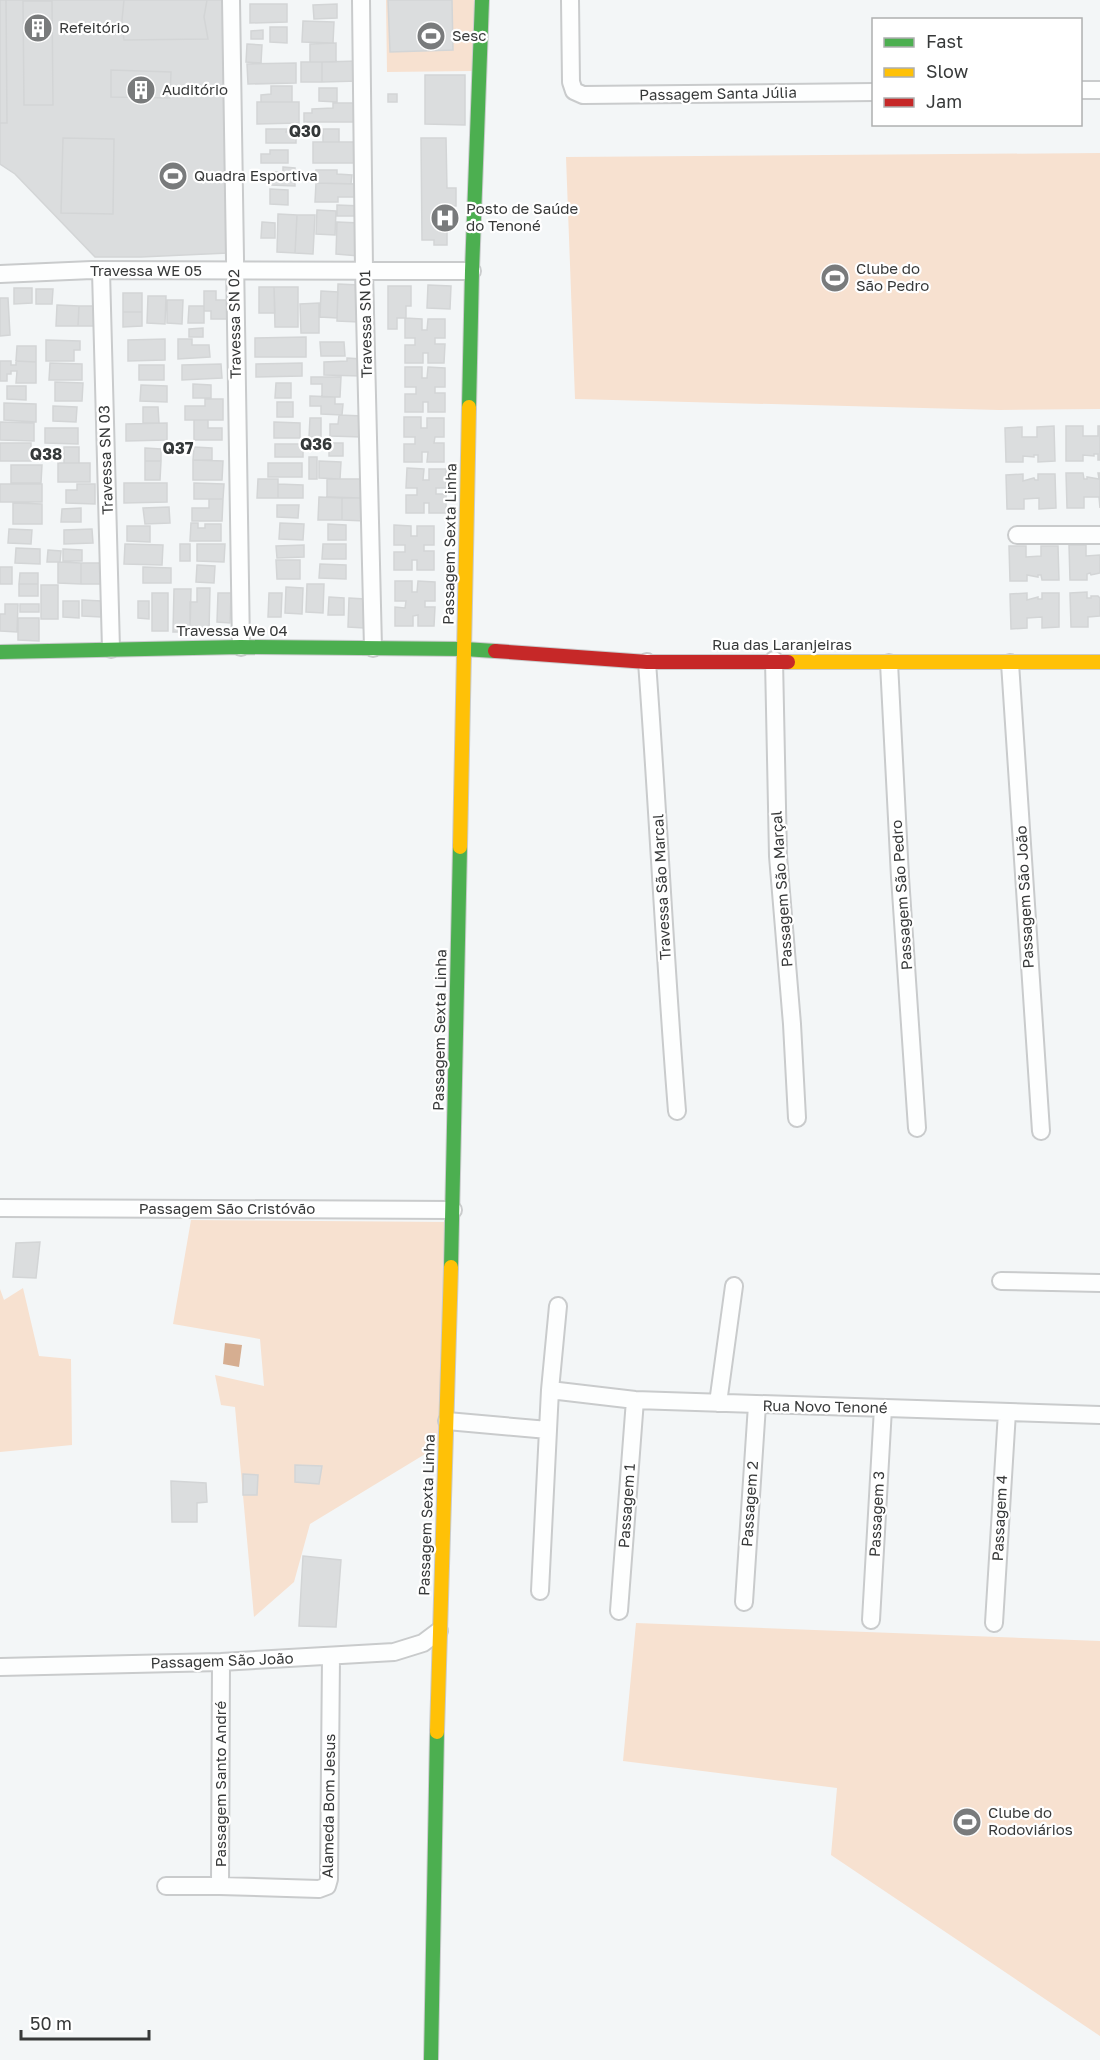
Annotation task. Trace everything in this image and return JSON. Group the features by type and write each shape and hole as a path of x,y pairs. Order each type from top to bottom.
{"street":[{"name":"Travessa SN 02","path":"231,0 241,647"},
{"name":"Travessa SN 01","path":"362,0 364,270 373,648"},
{"name":"Passagem Sexta Linha","path":"431,2060 439,1631 453,1210 472,272 482,0"},
{"name":"Passagem Santa Júlia","path":"570,0 571,82 573,91 583,95 872,92"},
{"path":"1082,90 1100,90"},
{"name":"Travessa WE 05","path":"0,274 234,270 472,272"},
{"name":"Travessa SN 03","path":"101,271 111,649"},
{"path":"1017,535 1100,535"},
{"name":"Travessa We 04","path":"0,652 241,647 464,649"},
{"name":"Rua das Laranjeiras","path":"464,649 647,662 774,660 889,663 1100,662"},
{"name":"Passagem São Marçal","path":"774,660 778,856 792,1024 797,1118"},
{"name":"Travessa São Marcal","path":"647,662 677,1112"},
{"name":"Passagem São Pedro","path":"889,663 900,877 917,1128"},
{"name":"Passagem São João","path":"1010,663 1041,1131"},
{"name":"Passagem São Cristóvão","path":"0,1208 453,1210"},
{"path":"1001,1281 1100,1283"},
{"path":"718,1403 734,1287"},
{"path":"540,1591 550,1390 558,1306"},
{"name":"Rua Novo Tenoné","path":"550,1390 635,1400 1100,1415"},
{"name":"Passagem 1","path":"619,1611 635,1400"},
{"name":"Passagem 2","path":"744,1602 757,1405"},
{"name":"Passagem 3","path":"870,1620 883,1408"},
{"name":"Passagem 4","path":"994,1623 1006,1412"},
{"path":"447,1421 548,1430"},
{"name":"Passagem São João","path":"0,1667 221,1662 394,1652 423,1643 439,1631"},
{"name":"Alameda Bom Jesus","path":"220,1886 319,1889 327,1886 329,1879 331,1656"},
{"name":"Passagem Santo André","path":"166,1886 220,1886 221,1662"}],"shaded area":[{"name":"Sesc","path":"386,0 477,0 473,71 387,72"},
{"name":"Clube do São Pedro","path":"1100,153 1100,409 999,410 575,399 566,157"},
{"path":"191,1220 448,1222 440,1445 310,1524 294,1582 254,1617 235,1407 221,1405 215,1375 264,1386 260,1339 173,1324"},
{"path":"23,1288 39,1356 71,1359 72,1445 0,1452 0,1289 4,1300"},
{"path":"225,1343 242,1345 239,1367 223,1364"},
{"name":"Clube do Rodoviários","path":"636,1623 1100,1641 1100,2036 831,1855 837,1788 623,1761"}],"building":[{"path":"0,0 6,0 7,123 0,123"},
{"path":"0,0 223,0 228,253 95,257 15,174 0,164"},
{"path":"124,0 207,0 204,17 208,39 124,40 122,20"},
{"path":"388,0 452,0 453,50 390,52"},
{"name":"Refeitório","path":"23,1 52,1 53,105 24,105"},
{"path":"250,4 287,4 287,22 250,23"},
{"path":"337,4 337,18 314,19 313,5"},
{"path":"303,21 334,22 333,43 302,42"},
{"path":"270,27 287,27 287,43 270,42"},
{"path":"263,30 263,39 251,39 251,31"},
{"path":"336,43 336,62 310,62 310,44"},
{"path":"247,44 262,45 261,63 246,62"},
{"path":"358,61 358,81 322,82 322,62"},
{"path":"301,62 322,62 322,82 301,82"},
{"path":"296,63 296,83 248,84 247,64"},
{"name":"Auditório","path":"111,70 171,72 170,98 111,97"},
{"path":"425,75 465,75 465,125 425,124"},
{"path":"271,86 292,86 292,102 261,102 261,95 271,94"},
{"path":"319,88 337,88 337,102 319,101"},
{"path":"388,94 397,94 397,102 388,102"},
{"path":"257,102 299,102 299,123 257,124"},
{"path":"333,103 359,103 359,122 304,122 304,113 312,113 312,109 333,108"},
{"path":"266,129 287,129 286,132 296,132 296,143 266,143"},
{"path":"323,129 339,129 339,142 323,142"},
{"path":"63,138 114,139 113,214 61,213"},
{"path":"421,138 446,138 447,188 456,188 456,206 447,206 447,245 434,245 434,240 422,240"},
{"path":"313,142 359,142 359,163 313,163"},
{"path":"270,150 288,150 288,163 261,163 261,154 270,154"},
{"path":"283,167 295,168 295,186 270,185 271,172 283,172"},
{"path":"316,170 337,170 337,174 352,175 351,184 316,183"},
{"path":"316,183 359,184 359,197 338,197 338,202 315,202"},
{"path":"270,189 288,190 288,205 270,204"},
{"path":"337,205 362,206 362,216 337,216"},
{"path":"317,210 336,211 335,235 316,234"},
{"path":"278,214 297,215 295,253 277,252"},
{"path":"297,215 315,215 313,254 295,253"},
{"path":"262,222 275,223 275,238 261,238"},
{"path":"337,222 360,223 359,256 336,254"},
{"path":"338,284 360,285 359,322 337,321"},
{"path":"428,285 451,286 450,309 427,308"},
{"path":"388,286 411,286 411,306 406,306 406,318 397,318 397,329 388,329"},
{"path":"259,287 274,287 275,313 259,313"},
{"path":"274,287 298,287 298,327 275,327"},
{"path":"14,288 32,288 32,303 14,304"},
{"path":"36,289 53,289 52,304 36,304"},
{"path":"204,291 216,291 216,300 227,300 227,319 211,319 211,311 204,311"},
{"path":"321,291 338,292 337,318 320,317"},
{"path":"123,293 142,293 142,312 123,312"},
{"path":"148,296 166,296 165,324 147,323"},
{"path":"0,298 8,298 10,335 0,336"},
{"path":"167,300 183,300 182,324 167,323"},
{"path":"319,303 319,333 301,333 300,304"},
{"path":"57,305 79,306 78,326 56,326"},
{"path":"79,306 97,306 97,326 78,326"},
{"path":"189,306 204,306 204,323 188,323"},
{"path":"123,312 142,312 142,326 123,327"},
{"path":"405,318 422,319 422,330 427,330 428,319 445,319 445,338 435,338 435,344 445,344 444,363 428,363 428,353 423,353 423,363 405,363 405,345 415,345 415,338 405,338"},
{"path":"203,328 203,337 189,337 189,329"},
{"path":"306,337 306,357 255,357 255,338"},
{"path":"165,339 165,360 128,361 128,340"},
{"path":"178,339 192,339 192,345 209,345 210,357 178,359"},
{"path":"46,340 80,341 80,350 74,350 74,361 46,361"},
{"path":"320,342 344,342 345,356 321,356"},
{"path":"17,346 36,346 36,362 16,361"},
{"path":"347,358 362,359 361,376 324,375 324,362 347,361"},
{"path":"0,361 11,361 11,365 16,365 16,361 36,362 36,383 16,383 17,371 7,374 7,381 0,381"},
{"path":"50,363 82,364 82,380 49,380"},
{"path":"302,363 302,376 256,377 256,364"},
{"path":"221,364 222,378 182,380 182,365"},
{"path":"139,365 164,365 164,380 139,380"},
{"path":"405,367 422,367 422,378 427,378 428,367 445,368 445,387 435,387 435,393 445,393 445,412 428,412 428,402 423,402 423,412 405,412 405,394 416,394 416,387 405,387"},
{"path":"311,377 341,377 340,397 322,397 322,384 311,384"},
{"path":"55,382 83,383 82,401 55,401"},
{"path":"276,383 291,383 291,398 275,398"},
{"path":"193,384 211,385 211,398 193,398"},
{"path":"141,385 167,386 167,402 140,401"},
{"path":"7,386 26,386 26,400 7,399"},
{"path":"310,396 335,397 335,404 343,404 342,415 321,414 321,406 310,406"},
{"path":"205,399 223,399 223,420 185,420 185,406 205,406"},
{"path":"277,402 293,402 293,417 277,417"},
{"path":"4,403 36,404 36,422 4,420"},
{"path":"53,406 77,407 76,422 53,421"},
{"path":"143,407 158,407 159,423 143,423"},
{"path":"339,415 363,416 362,437 330,436 330,424 338,424"},
{"path":"404,417 421,417 421,428 427,428 427,418 444,418 444,437 435,437 434,443 444,443 444,462 427,462 428,452 422,452 422,462 404,462 404,444 415,444 415,437 404,437"},
{"path":"310,418 321,418 321,437 309,437"},
{"path":"194,420 208,420 208,428 222,428 222,440 194,440"},
{"path":"0,422 34,423 34,441 0,440"},
{"path":"274,422 300,423 300,438 274,438"},
{"path":"167,423 167,440 126,441 126,424"},
{"path":"1054,426 1055,461 1038,462 1038,455 1034,455 1034,457 1023,456 1023,462 1006,462 1005,428 1022,427 1022,437 1037,437 1037,427"},
{"path":"1066,426 1083,426 1083,436 1098,436 1098,426 1100,426 1100,460 1098,460 1098,454 1094,454 1094,456 1083,455 1083,461 1066,461"},
{"path":"45,428 78,428 78,444 45,443"},
{"path":"0,443 31,443 31,461 0,461"},
{"path":"329,443 343,443 343,456 329,456"},
{"path":"275,444 303,444 303,457 275,457"},
{"path":"64,447 79,447 79,463 64,463"},
{"path":"194,447 212,448 212,460 193,460"},
{"path":"145,448 161,449 161,461 145,461"},
{"path":"309,457 317,457 317,479 309,479"},
{"path":"193,460 223,461 222,480 193,480"},
{"path":"145,461 161,461 160,480 145,480"},
{"path":"319,461 341,462 340,479 319,478"},
{"path":"58,463 90,463 90,482 58,482"},
{"path":"268,463 302,463 302,477 268,477"},
{"path":"11,465 42,465 41,483 11,483"},
{"path":"407,468 424,469 423,480 429,480 429,469 446,469 446,488 436,488 436,494 446,494 446,513 429,513 429,503 424,503 424,513 406,513 406,495 417,495 417,488 406,488"},
{"path":"1066,473 1083,473 1084,479 1087,477 1099,479 1098,473 1100,473 1100,508 1099,497 1084,497 1084,508 1067,508"},
{"path":"1023,474 1023,481 1034,478 1038,480 1038,474 1055,474 1056,508 1039,509 1039,498 1024,499 1024,509 1007,509 1006,475"},
{"path":"258,479 278,479 278,498 257,498"},
{"path":"327,479 362,479 362,498 327,497"},
{"path":"124,483 167,483 167,502 124,503"},
{"path":"194,483 224,484 223,499 194,499"},
{"path":"0,484 42,484 42,502 0,502"},
{"path":"77,484 95,484 95,504 66,503 66,490 77,490"},
{"path":"278,484 303,485 303,498 278,498"},
{"path":"319,497 342,498 342,520 318,520"},
{"path":"342,498 366,498 365,521 342,520"},
{"path":"209,499 223,499 222,521 192,521 192,508 209,508"},
{"path":"13,503 42,504 42,524 13,524"},
{"path":"277,505 299,505 298,518 277,517"},
{"path":"169,507 170,523 145,524 143,508"},
{"path":"81,508 81,522 61,522 62,509"},
{"path":"191,523 198,523 198,528 205,528 205,524 221,524 221,541 190,541"},
{"path":"280,523 304,524 303,540 279,539"},
{"path":"328,524 346,525 346,540 328,540"},
{"path":"394,525 411,526 411,536 417,536 417,526 434,526 434,545 424,545 424,551 434,551 434,570 417,570 417,560 412,560 412,570 394,570 394,552 405,552 405,545 394,545"},
{"path":"127,526 150,526 150,542 127,541"},
{"path":"9,529 32,530 31,544 8,543"},
{"path":"92,529 93,543 64,544 64,530"},
{"path":"125,544 163,545 162,565 124,564"},
{"path":"180,544 190,544 190,561 180,561"},
{"path":"197,544 225,544 224,562 197,561"},
{"path":"323,544 346,544 346,559 322,559"},
{"path":"304,545 304,557 277,558 276,546"},
{"path":"1069,545 1086,545 1086,556 1100,555 1100,573 1087,574 1087,580 1070,580"},
{"path":"1009,546 1026,546 1026,557 1041,556 1041,546 1058,546 1059,580 1042,580 1041,575 1038,577 1027,575 1027,581 1010,581"},
{"path":"16,548 40,549 40,564 15,563"},
{"path":"63,549 82,550 82,561 63,561"},
{"path":"48,550 61,551 60,562 47,562"},
{"path":"276,560 300,560 300,579 277,579"},
{"path":"58,562 81,563 81,584 58,583"},
{"path":"81,563 102,563 102,584 81,584"},
{"path":"320,564 346,565 346,579 319,578"},
{"path":"197,565 215,566 214,583 196,582"},
{"path":"0,567 12,567 12,584 0,584"},
{"path":"143,567 171,568 171,583 143,583"},
{"path":"20,573 38,573 38,584 19,584"},
{"path":"395,581 412,581 412,592 417,592 418,581 435,582 435,601 425,601 425,607 435,607 434,626 418,626 418,615 413,616 413,626 395,626 395,607 405,608 406,601 395,601"},
{"path":"19,584 38,584 38,596 19,596"},
{"path":"307,584 324,584 323,613 306,612"},
{"path":"41,585 58,585 58,619 41,619"},
{"path":"286,587 303,588 302,614 285,613"},
{"path":"197,588 210,588 209,632 190,632 190,602 197,602"},
{"path":"174,589 191,589 190,632 173,632"},
{"path":"1087,592 1087,598 1098,596 1100,598 1100,616 1088,617 1088,627 1071,627 1070,593"},
{"path":"152,593 168,593 168,631 152,631"},
{"path":"218,593 231,593 230,623 217,622"},
{"path":"269,593 282,593 281,617 268,617"},
{"path":"1027,593 1027,600 1038,597 1042,599 1042,593 1059,593 1059,627 1042,628 1042,617 1027,618 1027,628 1011,629 1010,594"},
{"path":"329,597 344,598 344,615 328,615"},
{"path":"349,598 365,599 364,628 348,627"},
{"path":"82,600 101,601 101,617 82,616"},
{"path":"63,601 79,601 79,618 63,617"},
{"path":"138,601 149,601 149,619 138,618"},
{"path":"5,604 18,604 17,632 0,631 0,614 5,614"},
{"path":"20,604 39,604 39,612 20,612"},
{"path":"18,618 39,618 39,641 18,640"},
{"path":"40,1242 36,1278 13,1277 16,1243"},
{"path":"295,1465 322,1466 319,1484 295,1482"},
{"path":"243,1474 258,1475 257,1495 243,1495"},
{"path":"171,1481 206,1483 207,1502 197,1503 197,1522 172,1522"},
{"path":"303,1556 341,1560 336,1627 299,1626"}],"traffic: fast":[{"path":"469,407 482,0"},
{"path":"0,652 241,647 495,651"},
{"path":"451,1267 460,847"},
{"path":"431,2060 437,1732"}],"traffic: slow":[{"path":"460,847 469,407"},
{"path":"788,662 1100,662"},
{"path":"437,1732 451,1267"}],"traffic: jam":[{"path":"495,651 647,662 788,662"}],"place":[{"name":"Refeitório","path":"38,28"},
{"name":"Sesc","path":"431,36"},
{"name":"Auditório","path":"141,90"},
{"name":"Quadra Esportiva","path":"173,176"},
{"name":"Posto de Saúde do Tenoné","path":"445,218"},
{"name":"Clube do São Pedro","path":"835,278"},
{"name":"Clube do Rodoviários","path":"967,1822"}],"district":[{"name":"Q30","path":"305,131"},
{"name":"Q36","path":"316,444"},
{"name":"Q37","path":"178,448"},
{"name":"Q38","path":"46,454"}]}
